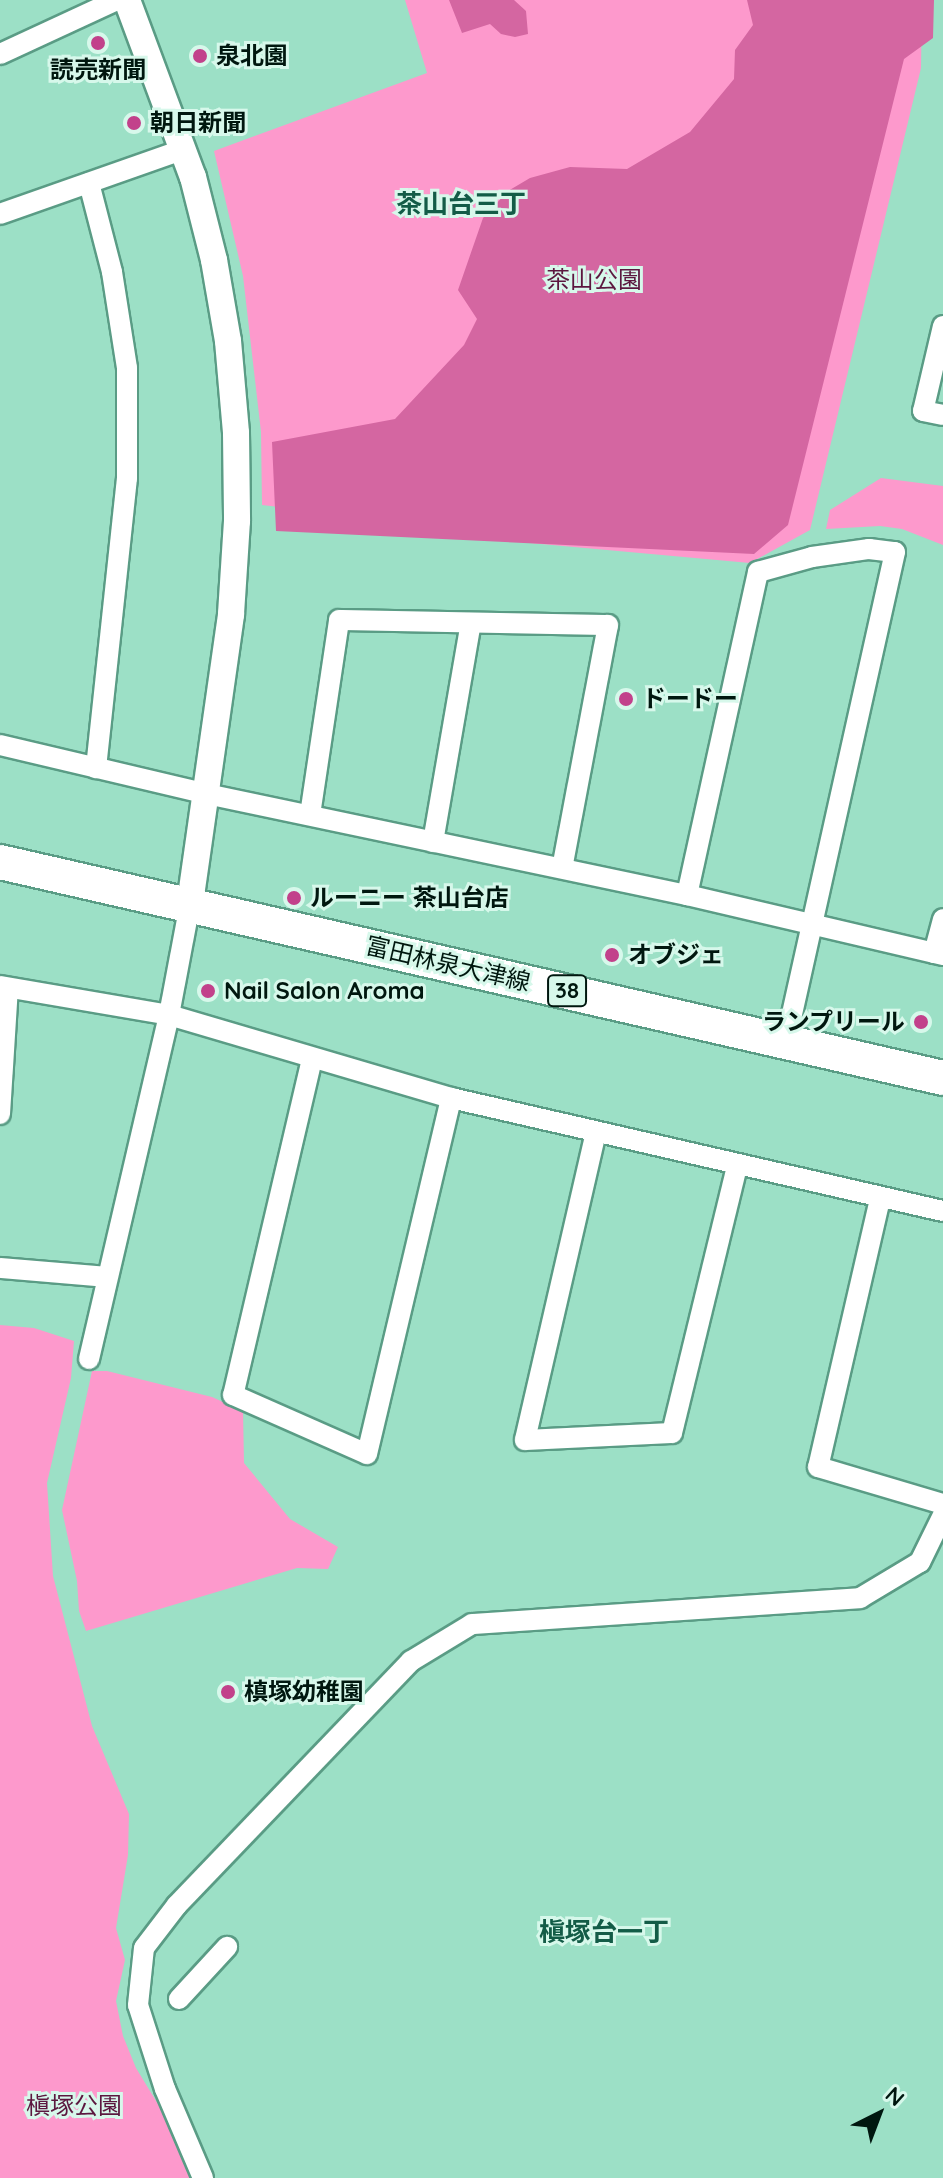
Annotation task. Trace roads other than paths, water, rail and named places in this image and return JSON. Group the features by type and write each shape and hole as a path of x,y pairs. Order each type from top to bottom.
{"main road":[{"name":"富田林泉大津線","path":"0,862 943,1078"}],"street":[{"path":"0,54 117,0"},
{"path":"89,1359 169,1015 190,904 231,615 237,521 236,433 228,341 214,260 185,149 127,0"},
{"path":"0,214 185,149"},
{"path":"89,183 112,272 127,368 127,478 96,768"},
{"path":"943,326 923,411 943,415"},
{"path":"687,895 758,572 812,557 869,549 895,552 809,925 786,1041"},
{"path":"310,815 339,620 608,625 562,868"},
{"path":"433,842 471,623"},
{"path":"0,745 207,794 687,895 939,954 943,919"},
{"path":"0,1114 4,987 169,1015 451,1098 880,1199 943,1211"},
{"path":"312,1059 233,1395 367,1454 451,1098"},
{"path":"596,1132 525,1440 672,1433 737,1166"},
{"path":"880,1199 818,1467 943,1504"},
{"path":"0,1268 107,1277"},
{"path":"203,2178 165,2089 138,2005 144,1948 177,1905 411,1661 472,1624 860,1598 920,1562 943,1515"},
{"path":"179,1999 227,1947"}],"place":[{"name":"読売新聞","path":"98,43"},
{"name":"泉北園","path":"200,56"},
{"name":"朝日新聞","path":"134,123"},
{"name":"ドードー","path":"626,699"},
{"name":"ルーニー 茶山台店","path":"294,898"},
{"name":"オブジェ","path":"612,955"},
{"name":"Nail Salon Aroma","path":"208,991"},
{"name":"ランプリール","path":"921,1022"},
{"name":"槙塚幼稚園","path":"228,1692"}],"district":[{"name":"茶山台三丁","path":"461,204"},
{"name":"槇塚台一丁","path":"604,1932"}],"park label":[{"name":"茶山公園","path":"594,280"},
{"name":"槇塚公園","path":"74,2106"}]}
